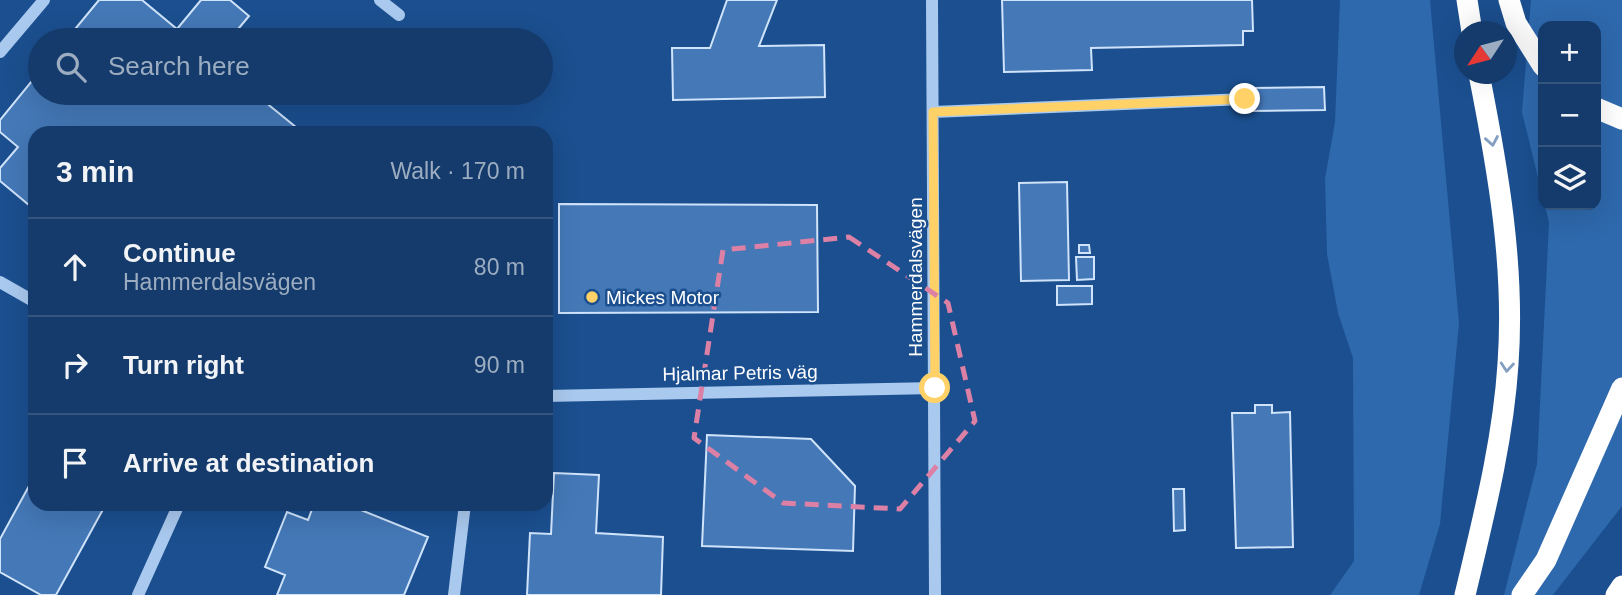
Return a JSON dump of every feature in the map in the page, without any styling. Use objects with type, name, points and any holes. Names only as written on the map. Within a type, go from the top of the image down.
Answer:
[{"type":"highway","points":[[1468,0],[1471,21]]},
{"type":"highway","points":[[1508,0],[1516,23],[1538,58]]},
{"type":"highway","points":[[1465,595],[1498,441],[1508,366],[1510,316],[1507,237],[1481,84]]},
{"type":"highway","points":[[1601,110],[1622,119]]},
{"type":"highway","points":[[1522,595],[1546,560],[1622,388]]},
{"type":"highway","points":[[1616,595],[1622,586]]},
{"type":"street","points":[[0,52],[44,0]]},
{"type":"street","points":[[380,0],[399,15]]},
{"type":"street","name":"Hammerdalsvägen","points":[[932,0],[935,595]]},
{"type":"street","points":[[933,112],[1245,99]]},
{"type":"street","points":[[0,282],[28,298]]},
{"type":"street","name":"Hjalmar Petris väg","points":[[553,396],[935,388]]},
{"type":"street","points":[[138,595],[176,511]]},
{"type":"street","points":[[454,595],[464,511]]},
{"type":"highlighted area","points":[[849,237],[948,303],[975,421],[900,509],[783,503],[694,438],[723,250]]},
{"type":"shaded area","points":[[1340,0],[1430,0],[1459,323],[1440,524],[1419,595],[1330,595],[1354,561],[1353,358],[1338,313],[1327,254],[1325,179],[1335,122]]},
{"type":"shaded area","points":[[1531,0],[1622,0],[1622,506],[1553,595],[1504,595],[1537,464],[1549,223],[1546,210],[1601,210],[1601,21],[1538,21],[1538,178],[1522,112]]},
{"type":"building","points":[[99,0],[142,0],[176,28],[76,28]]},
{"type":"building","points":[[201,0],[230,0],[249,16],[239,28],[178,28]]},
{"type":"building","points":[[727,0],[777,0],[759,46],[824,45],[825,97],[673,100],[672,48],[710,48]]},
{"type":"building","points":[[1002,0],[1252,0],[1253,31],[1243,31],[1243,45],[1091,48],[1092,70],[1004,72]]},
{"type":"building","points":[[28,86],[28,105],[269,105],[295,126],[28,126],[28,204],[0,181],[0,168],[18,147],[0,132],[0,120]]},
{"type":"building","points":[[1324,87],[1325,110],[1248,111],[1248,88]]},
{"type":"building","points":[[1067,182],[1069,280],[1021,281],[1019,183]]},
{"type":"building","points":[[559,204],[817,205],[818,312],[559,313]]},
{"type":"building","points":[[1079,245],[1089,245],[1090,253],[1079,253]]},
{"type":"building","points":[[1076,257],[1094,257],[1094,279],[1077,280]]},
{"type":"building","points":[[1057,286],[1092,286],[1092,304],[1057,305]]},
{"type":"building","points":[[1255,405],[1272,405],[1272,413],[1290,412],[1293,547],[1236,548],[1232,413],[1255,413]]},
{"type":"building","points":[[707,435],[811,439],[855,486],[853,551],[702,546]]},
{"type":"building","points":[[554,473],[599,475],[596,533],[663,537],[661,595],[527,595],[530,533],[551,534]]},
{"type":"building","points":[[28,488],[28,511],[102,511],[56,595],[41,595],[0,572],[0,539]]},
{"type":"building","points":[[1173,489],[1184,489],[1185,530],[1174,531]]},
{"type":"building","points":[[311,511],[363,511],[428,537],[404,595],[277,595],[285,575],[265,567],[287,512],[308,520]]},
{"type":"place","name":"Mickes Motor","points":[[592,297]]},
{"type":"route","points":[[935,388],[933,112],[1245,99]]}]
